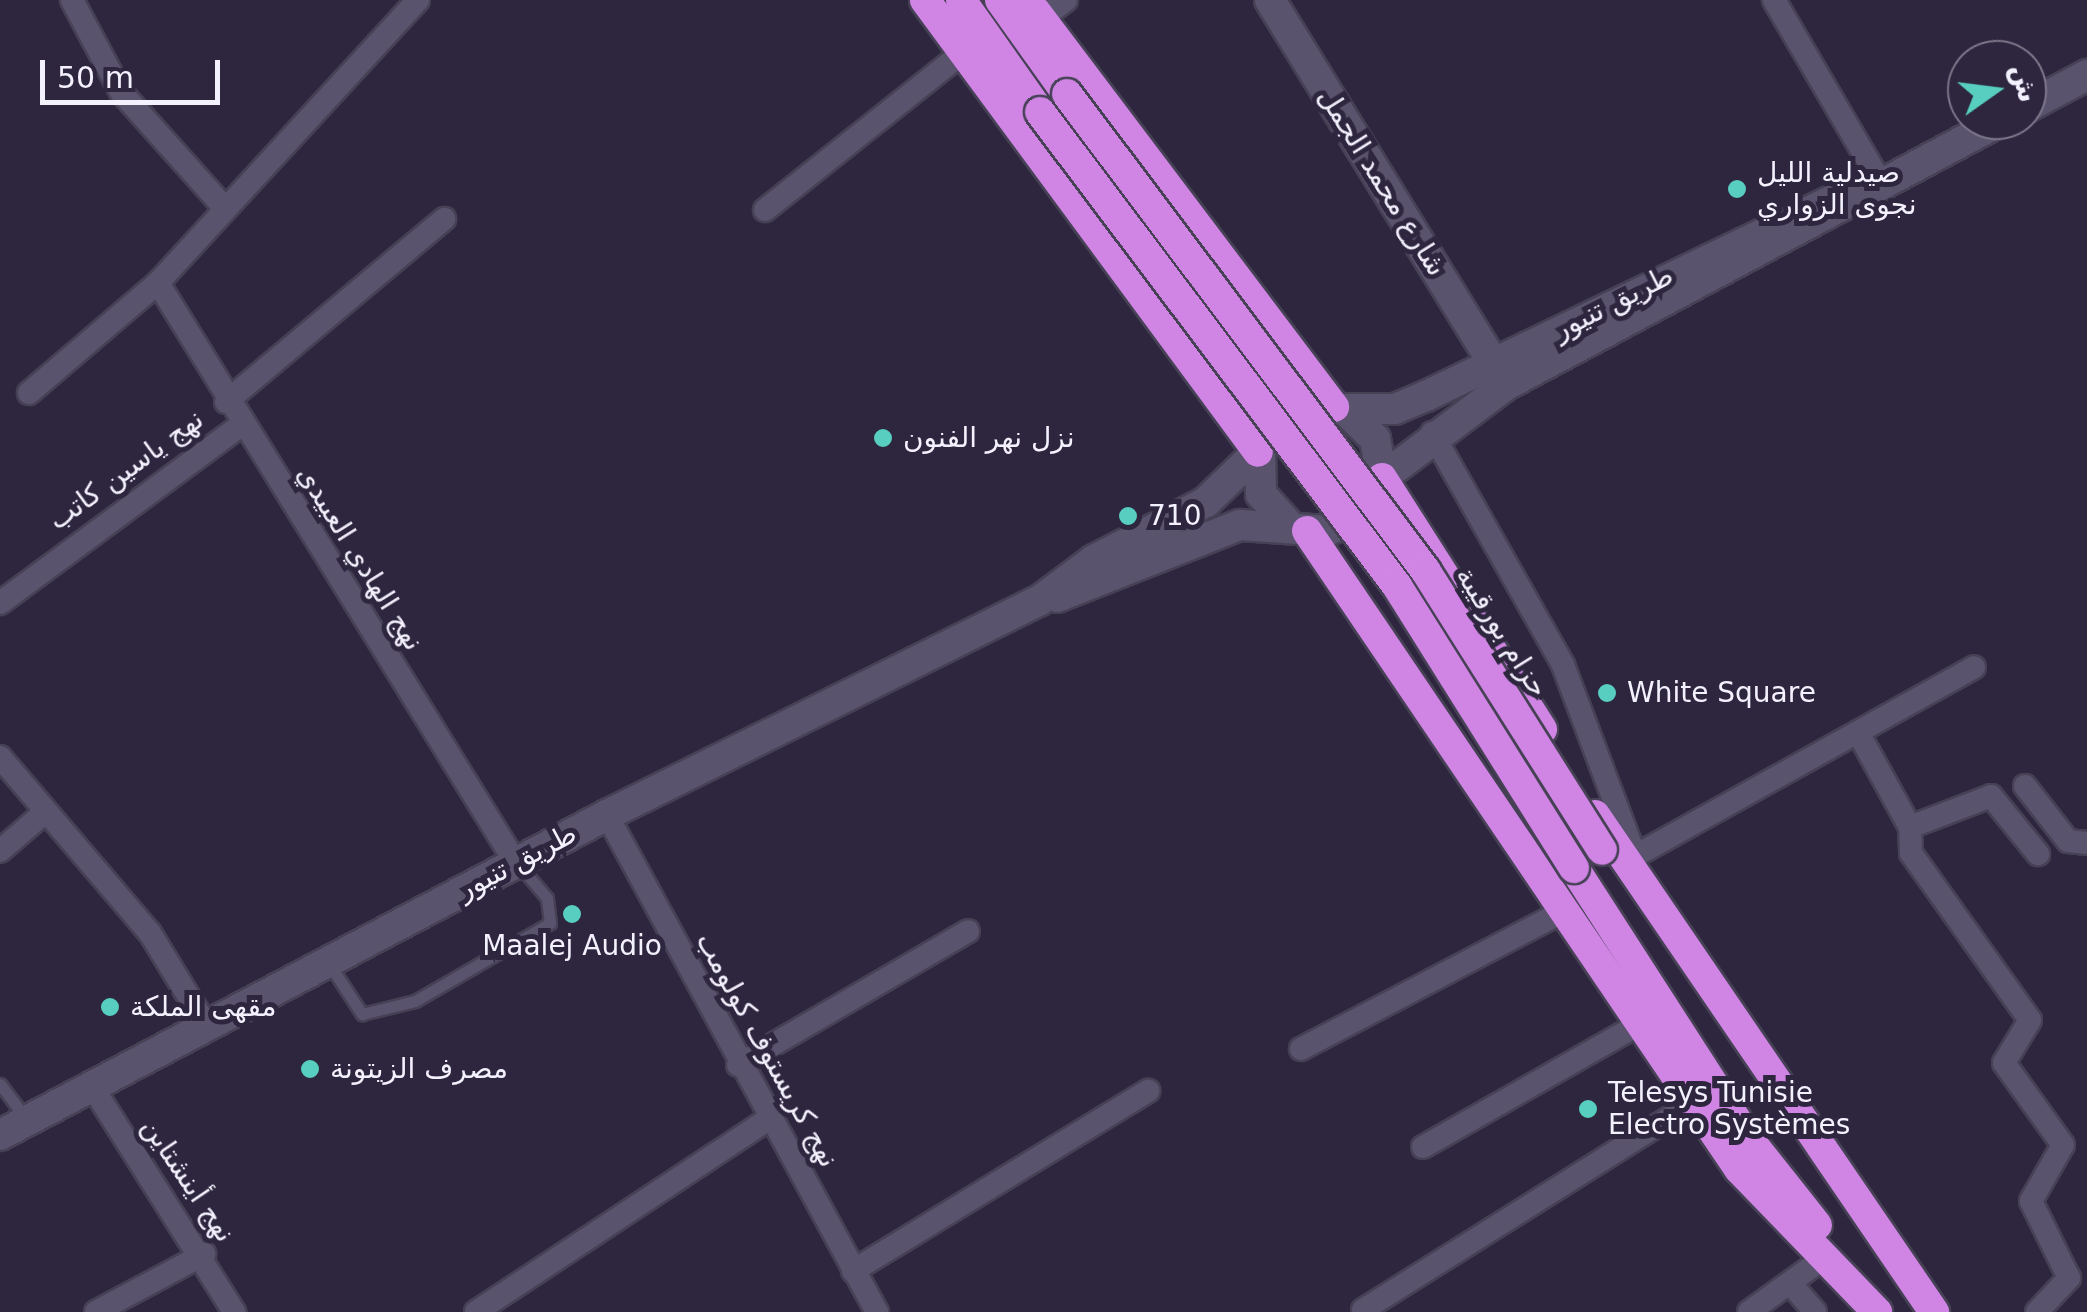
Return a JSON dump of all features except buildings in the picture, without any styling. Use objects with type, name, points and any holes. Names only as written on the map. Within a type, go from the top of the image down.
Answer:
[{"type":"highway","points":[[925,0],[961,54],[1258,452]]},
{"type":"highway","points":[[961,0],[1040,112],[1396,586],[1748,1138],[1888,1312]]},
{"type":"highway","name":"حزام بورقيبة","points":[[1000,0],[1425,570],[1620,856],[1774,1124],[1932,1312]]},
{"type":"highway","points":[[1049,3],[1339,408]]},
{"type":"highway","points":[[1382,478],[1620,856]]},
{"type":"highway","points":[[1298,527],[1739,1169],[1878,1312]]},
{"type":"main road","name":"شارع محمد الجمل","points":[[1270,0],[1493,364]]},
{"type":"main road","points":[[2047,96],[2087,75]]},
{"type":"main road","name":"طريق تنيور","points":[[1382,478],[1432,432],[1964,140]]},
{"type":"main road","name":"طريق تنيور","points":[[1339,408],[1395,409],[1797,212],[1881,183]]},
{"type":"main road","points":[[1339,408],[1375,439],[1382,478],[1347,526],[1298,527],[1261,494],[1258,452],[1282,416],[1339,408]]},
{"type":"main road","name":"طريق تنيور","points":[[0,1135],[90,1082],[607,815],[1039,601],[1094,560],[1206,502],[1258,452]]},
{"type":"main road","name":"طريق تنيور","points":[[1039,601],[1105,584],[1240,525],[1298,527]]},
{"type":"street","points":[[72,0],[121,92],[224,207]]},
{"type":"street","points":[[29,393],[158,283],[418,0]]},
{"type":"street","points":[[1774,0],[1881,183]]},
{"type":"street","points":[[765,210],[961,54]]},
{"type":"street","points":[[226,402],[444,218]]},
{"type":"street","name":"نهج الهادي العبيدي","points":[[158,283],[240,425],[516,863]]},
{"type":"street","name":"نهج ياسين كاتب","points":[[0,603],[240,425]]},
{"type":"street","points":[[1432,432],[1563,665],[1620,856],[1861,738],[1974,667]]},
{"type":"street","points":[[1861,738],[1910,827],[1910,853],[2030,1020],[2004,1063],[2063,1144],[2032,1201],[2068,1278],[2037,1312]]},
{"type":"street","points":[[0,756],[44,813],[150,932],[206,1025]]},
{"type":"street","points":[[2025,786],[2068,842],[2087,842]]},
{"type":"street","points":[[1910,827],[1991,796],[2038,854]]},
{"type":"street","points":[[0,851],[44,813]]},
{"type":"street","name":"نهج كريستوف كولومب","points":[[607,815],[738,1064],[876,1312]]},
{"type":"street","points":[[1301,1049],[1560,913]]},
{"type":"street","points":[[738,1064],[968,931]]},
{"type":"street","points":[[1424,1147],[1638,1025]]},
{"type":"street","name":"نهج أينشتاين","points":[[90,1082],[204,1254],[234,1312]]},
{"type":"street","points":[[853,1270],[1148,1091]]},
{"type":"street","points":[[1364,1310],[1693,1103]]},
{"type":"street","points":[[476,1312],[769,1119]]},
{"type":"street","points":[[96,1312],[204,1254]]},
{"type":"street","points":[[1749,1312],[1824,1258]]},
{"type":"street","points":[[1790,1283],[1815,1312]]},
{"type":"lane","points":[[328,961],[362,1014],[415,1000],[550,923],[547,898],[516,863]]},
{"type":"lane","points":[[0,1084],[27,1120]]},
{"type":"place","name":"صيدلية الليل نجوى الزواري","points":[[1737,189]]},
{"type":"place","name":"نزل نهر الفنون","points":[[883,438]]},
{"type":"place","name":"710","points":[[1128,516]]},
{"type":"place","name":"White Square","points":[[1607,693]]},
{"type":"place","name":"Maalej Audio","points":[[572,914]]},
{"type":"place","name":"مقهى الملكة","points":[[110,1007]]},
{"type":"place","name":"مصرف الزيتونة","points":[[310,1069]]},
{"type":"place","name":"Telesys Tunisie Electro Systèmes","points":[[1588,1109]]}]
